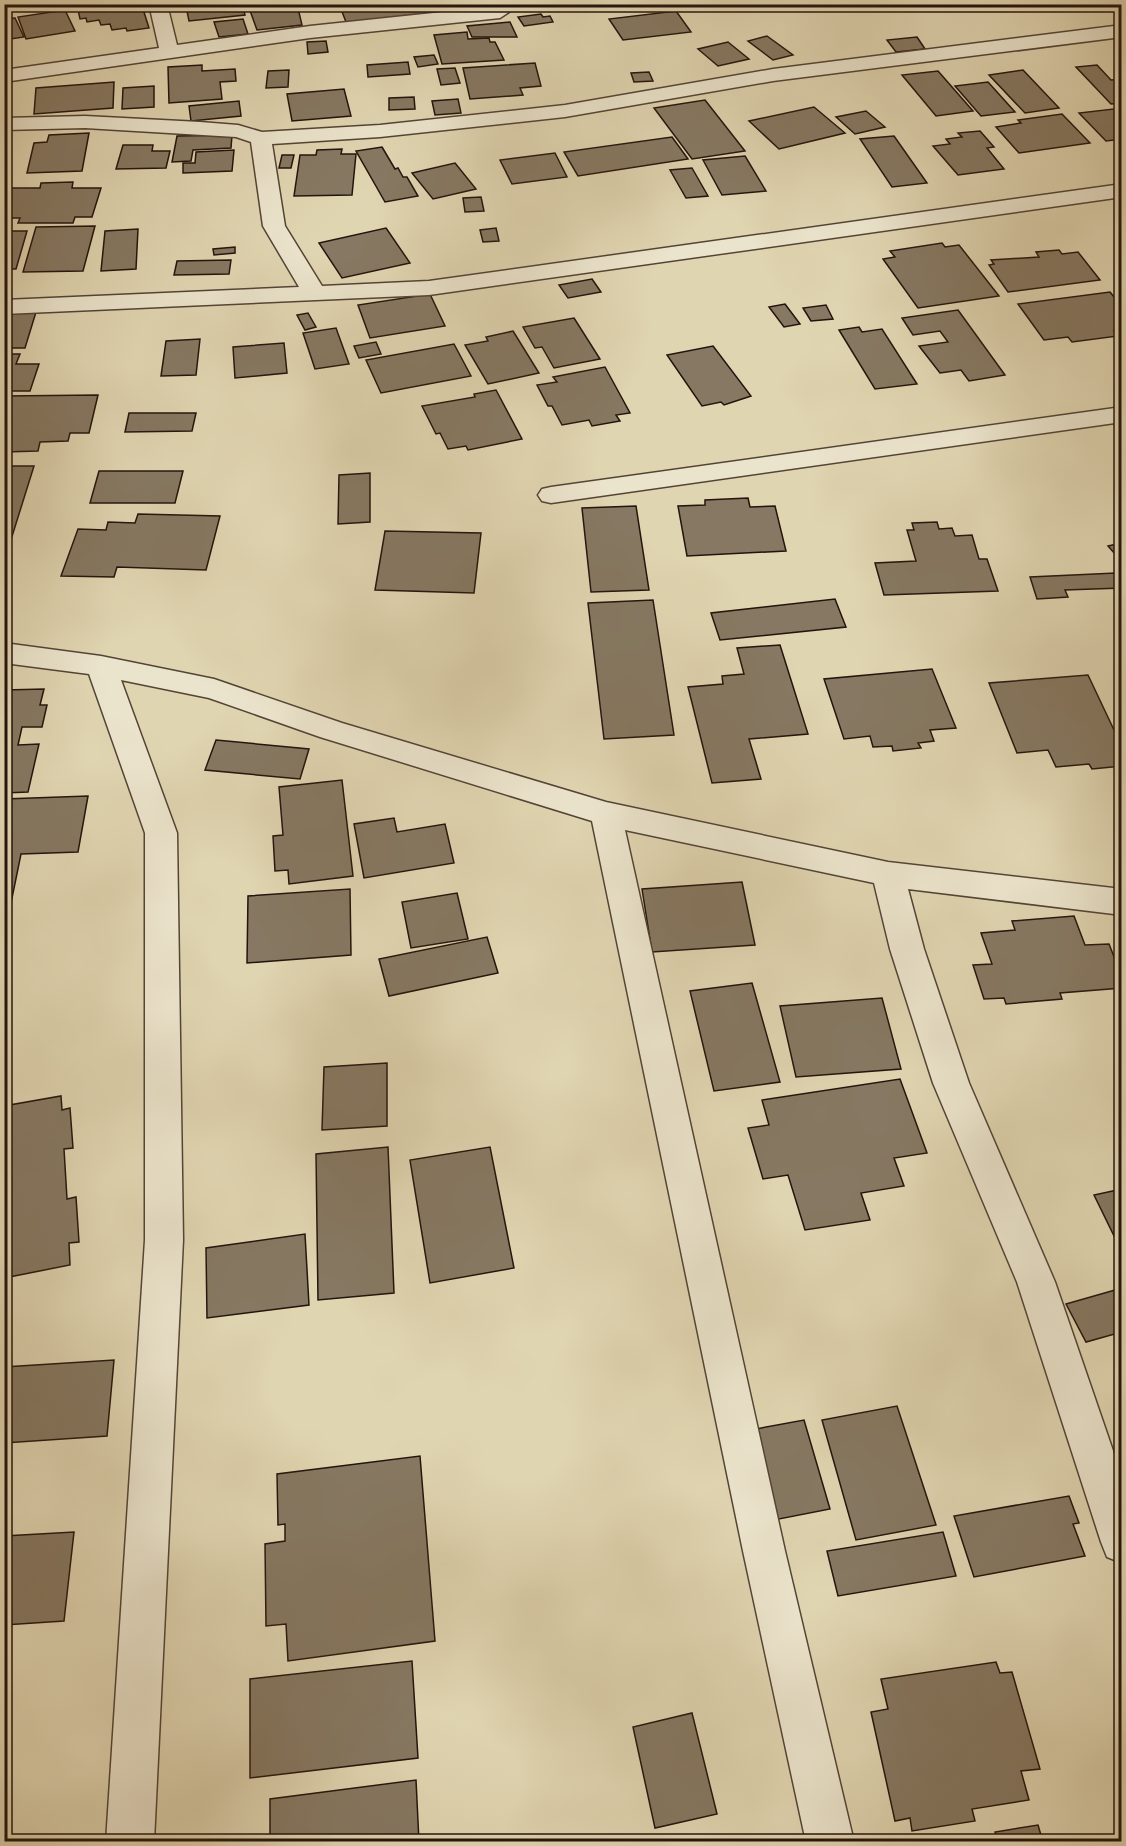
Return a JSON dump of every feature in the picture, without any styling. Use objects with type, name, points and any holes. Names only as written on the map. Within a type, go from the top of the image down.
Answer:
[{"type":"street","points":[[158,4],[169,51]]},
{"type":"street","points":[[4,76],[169,51],[500,12]]},
{"type":"street","points":[[4,124],[85,122],[200,128],[238,131],[261,138],[380,131],[565,111],[773,75],[1122,31]]},
{"type":"street","points":[[261,138],[274,226],[314,292]]},
{"type":"street","points":[[4,307],[429,288],[1122,190]]},
{"type":"street","points":[[551,495],[1122,414]]},
{"type":"street","points":[[4,653],[101,666],[214,689],[331,730],[606,814],[888,874],[1122,902]]},
{"type":"street","points":[[101,666],[160,833],[164,1240],[130,1842]]},
{"type":"street","points":[[606,814],[764,1551],[830,1842]]},
{"type":"street","points":[[888,874],[907,949],[951,1083],[1036,1282],[1122,1542]]},
{"type":"building","points":[[21,4],[66,4],[24,11]]},
{"type":"building","points":[[146,4],[147,8],[143,9],[149,28],[127,31],[126,28],[112,30],[110,24],[101,25],[99,20],[87,22],[86,18],[80,19],[77,5]]},
{"type":"building","points":[[169,4],[242,4],[245,15],[189,21],[186,6],[170,7]]},
{"type":"building","points":[[297,4],[302,25],[257,30],[248,5]]},
{"type":"building","points":[[339,4],[424,4],[428,14],[346,22]]},
{"type":"building","points":[[65,10],[75,31],[26,39],[18,17]]},
{"type":"building","points":[[676,11],[691,32],[623,40],[609,19]]},
{"type":"building","points":[[541,14],[543,17],[550,16],[553,22],[524,26],[518,17]]},
{"type":"building","points":[[15,18],[24,37],[4,40],[4,19]]},
{"type":"building","points":[[243,19],[248,34],[219,37],[214,22]]},
{"type":"building","points":[[510,22],[517,37],[472,37],[467,26]]},
{"type":"building","points":[[467,32],[468,39],[489,38],[490,42],[495,42],[504,60],[442,64],[434,35]]},
{"type":"building","points":[[767,36],[793,55],[773,60],[748,41]]},
{"type":"building","points":[[917,37],[925,49],[896,52],[887,40]]},
{"type":"building","points":[[326,41],[328,52],[308,54],[307,42]]},
{"type":"building","points":[[728,42],[749,59],[718,66],[698,49]]},
{"type":"building","points":[[434,55],[438,64],[418,67],[414,57]]},
{"type":"building","points":[[408,62],[410,74],[368,77],[367,65]]},
{"type":"building","points":[[535,63],[541,86],[520,88],[523,95],[470,99],[463,68]]},
{"type":"building","points":[[202,65],[202,71],[235,69],[236,81],[220,82],[222,99],[169,103],[168,67]]},
{"type":"building","points":[[1097,65],[1111,80],[1122,79],[1122,103],[1111,104],[1076,67]]},
{"type":"building","points":[[455,68],[460,83],[441,85],[437,69]]},
{"type":"building","points":[[289,70],[288,87],[266,88],[268,71]]},
{"type":"building","points":[[1023,70],[1059,108],[1025,113],[989,75]]},
{"type":"building","points":[[938,71],[973,111],[936,116],[902,75]]},
{"type":"building","points":[[649,72],[653,81],[634,82],[631,73]]},
{"type":"building","points":[[114,82],[113,108],[34,114],[36,88]]},
{"type":"building","points":[[988,82],[1015,112],[981,116],[955,86]]},
{"type":"building","points":[[154,86],[154,107],[122,109],[123,88]]},
{"type":"building","points":[[344,89],[351,116],[292,121],[287,94]]},
{"type":"building","points":[[414,97],[415,109],[389,110],[389,98]]},
{"type":"building","points":[[458,99],[461,113],[435,115],[432,101]]},
{"type":"building","points":[[705,100],[745,151],[692,159],[654,108]]},
{"type":"building","points":[[239,101],[241,116],[191,121],[189,106]]},
{"type":"building","points":[[814,107],[845,133],[779,149],[749,121]]},
{"type":"building","points":[[1122,108],[1122,139],[1106,141],[1079,113]]},
{"type":"building","points":[[866,111],[885,127],[855,134],[836,117]]},
{"type":"building","points":[[1062,114],[1090,143],[1019,153],[996,127],[1021,123],[1018,120]]},
{"type":"building","points":[[980,131],[994,147],[987,148],[1004,169],[958,175],[933,146],[950,144],[946,139],[962,137],[958,133]]},
{"type":"building","points":[[89,133],[82,171],[27,173],[34,143],[47,142],[49,135]]},
{"type":"building","points":[[232,135],[231,148],[193,150],[191,161],[172,162],[177,136]]},
{"type":"building","points":[[894,136],[927,183],[892,187],[860,139]]},
{"type":"building","points":[[672,137],[688,159],[578,176],[564,152]]},
{"type":"building","points":[[123,145],[153,145],[152,151],[170,151],[166,168],[116,169]]},
{"type":"building","points":[[382,147],[395,169],[398,168],[403,177],[407,177],[418,196],[385,202],[356,151]]},
{"type":"building","points":[[342,149],[341,154],[356,154],[352,195],[294,196],[300,155],[316,155],[317,150]]},
{"type":"building","points":[[234,150],[232,171],[183,173],[183,163],[195,163],[196,152]]},
{"type":"building","points":[[555,153],[567,177],[512,184],[500,160]]},
{"type":"building","points":[[282,155],[294,155],[291,168],[279,168]]},
{"type":"building","points":[[745,156],[766,191],[722,195],[703,160]]},
{"type":"building","points":[[455,163],[476,189],[433,199],[412,173]]},
{"type":"building","points":[[692,168],[708,196],[686,198],[670,170]]},
{"type":"building","points":[[73,182],[72,188],[101,188],[92,217],[75,217],[73,223],[18,223],[20,218],[4,218],[7,188],[40,188],[41,183]]},
{"type":"building","points":[[481,197],[484,211],[465,212],[463,198]]},
{"type":"building","points":[[95,226],[83,271],[23,272],[36,227]]},
{"type":"building","points":[[386,228],[410,263],[342,278],[319,243]]},
{"type":"building","points":[[496,228],[499,241],[483,242],[480,230]]},
{"type":"building","points":[[138,229],[136,269],[101,271],[105,231]]},
{"type":"building","points":[[4,231],[27,231],[16,269],[4,269]]},
{"type":"building","points":[[942,243],[945,247],[959,245],[999,296],[918,308],[883,259],[895,257],[890,251]]},
{"type":"building","points":[[235,247],[235,253],[214,255],[213,249]]},
{"type":"building","points":[[1059,250],[1062,254],[1078,252],[1100,280],[1008,292],[989,265],[994,264],[991,260],[1039,257],[1036,252]]},
{"type":"building","points":[[231,260],[229,274],[174,275],[177,261]]},
{"type":"building","points":[[592,279],[601,292],[568,298],[559,285]]},
{"type":"building","points":[[1110,292],[1122,307],[1122,330],[1114,331],[1118,336],[1072,342],[1068,337],[1044,340],[1018,304]]},
{"type":"building","points":[[430,294],[445,326],[370,338],[358,305]]},
{"type":"building","points":[[785,304],[800,324],[784,327],[769,307]]},
{"type":"building","points":[[826,305],[833,319],[811,321],[803,308]]},
{"type":"building","points":[[958,310],[1005,375],[969,381],[961,370],[940,373],[919,346],[948,342],[940,331],[913,335],[902,318]]},
{"type":"building","points":[[36,312],[25,348],[4,348],[5,313]]},
{"type":"building","points":[[308,313],[316,327],[305,330],[297,315]]},
{"type":"building","points":[[574,318],[600,359],[554,368],[542,347],[535,348],[523,327]]},
{"type":"building","points":[[859,327],[862,332],[882,329],[917,384],[875,389],[839,330]]},
{"type":"building","points":[[336,328],[349,364],[315,369],[303,333]]},
{"type":"building","points":[[513,331],[539,373],[488,384],[465,345],[488,341],[486,337]]},
{"type":"building","points":[[200,339],[196,375],[161,376],[166,341]]},
{"type":"building","points":[[376,342],[381,354],[359,358],[354,346]]},
{"type":"building","points":[[284,343],[287,373],[235,378],[233,347]]},
{"type":"building","points":[[454,344],[471,376],[381,393],[366,360]]},
{"type":"building","points":[[713,346],[751,396],[724,405],[721,402],[702,406],[667,355]]},
{"type":"building","points":[[4,354],[20,354],[16,364],[39,364],[30,391],[4,391]]},
{"type":"building","points":[[605,367],[630,413],[616,415],[620,421],[592,426],[589,420],[562,425],[552,406],[548,406],[537,385],[557,382],[553,377]]},
{"type":"building","points":[[496,390],[522,439],[468,450],[466,446],[448,449],[440,433],[436,434],[422,406],[475,397],[474,394]]},
{"type":"building","points":[[98,395],[89,433],[70,433],[68,441],[40,442],[38,451],[4,452],[4,396]]},
{"type":"building","points":[[129,413],[196,413],[192,431],[125,432]]},
{"type":"building","points":[[4,466],[34,466],[4,562]]},
{"type":"building","points":[[99,471],[183,471],[175,503],[90,503]]},
{"type":"building","points":[[370,473],[370,522],[338,524],[339,475]]},
{"type":"building","points":[[748,498],[750,507],[775,506],[786,551],[687,556],[678,506],[705,505],[705,500]]},
{"type":"building","points":[[636,506],[649,590],[591,592],[582,508]]},
{"type":"building","points":[[138,514],[220,516],[206,570],[117,567],[114,577],[61,576],[78,529],[106,530],[108,522],[135,523]]},
{"type":"building","points":[[937,522],[939,529],[952,528],[955,536],[972,535],[979,559],[987,559],[998,591],[884,595],[875,563],[916,561],[907,530],[914,530],[912,523]]},
{"type":"building","points":[[385,531],[481,533],[474,593],[375,590]]},
{"type":"building","points":[[1122,543],[1122,562],[1108,546]]},
{"type":"building","points":[[1116,573],[1122,588],[1065,590],[1068,597],[1037,599],[1030,577]]},
{"type":"building","points":[[835,599],[846,627],[720,640],[711,613]]},
{"type":"building","points":[[653,600],[674,735],[604,739],[588,603]]},
{"type":"building","points":[[780,645],[808,734],[749,739],[761,779],[712,783],[688,687],[723,684],[722,676],[744,674],[737,648]]},
{"type":"building","points":[[932,669],[956,728],[930,730],[934,741],[918,743],[921,748],[893,751],[892,746],[873,747],[870,736],[844,739],[824,679]]},
{"type":"building","points":[[1088,675],[1122,747],[1122,766],[1092,769],[1089,764],[1056,767],[1048,750],[1017,753],[989,683]]},
{"type":"building","points":[[44,689],[40,705],[47,705],[42,727],[22,727],[18,745],[39,744],[28,792],[4,793],[4,690]]},
{"type":"building","points":[[216,740],[309,749],[300,779],[205,770]]},
{"type":"building","points":[[342,780],[353,876],[289,884],[288,870],[275,871],[273,836],[283,835],[279,787]]},
{"type":"building","points":[[88,796],[78,852],[21,854],[11,903],[4,903],[4,799]]},
{"type":"building","points":[[394,818],[397,832],[445,824],[454,863],[364,878],[354,824]]},
{"type":"building","points":[[742,882],[755,945],[652,952],[642,889]]},
{"type":"building","points":[[350,889],[351,955],[247,963],[248,896]]},
{"type":"building","points":[[457,893],[468,939],[411,948],[402,902]]},
{"type":"building","points":[[1074,916],[1085,945],[1109,944],[1122,977],[1122,988],[1060,993],[1062,999],[1006,1004],[1004,998],[984,999],[973,965],[992,964],[981,933],[1015,930],[1012,921]]},
{"type":"building","points":[[487,937],[498,973],[389,996],[379,959]]},
{"type":"building","points":[[752,983],[780,1082],[714,1091],[690,991]]},
{"type":"building","points":[[882,998],[901,1069],[796,1077],[780,1006]]},
{"type":"building","points":[[387,1063],[387,1126],[322,1130],[324,1067]]},
{"type":"building","points":[[900,1079],[927,1153],[894,1158],[904,1186],[861,1193],[870,1220],[805,1230],[788,1175],[763,1179],[748,1128],[769,1125],[762,1100]]},
{"type":"building","points":[[61,1096],[62,1110],[70,1108],[73,1148],[64,1149],[67,1199],[76,1197],[79,1242],[69,1243],[70,1265],[4,1278],[4,1106]]},
{"type":"building","points":[[388,1147],[394,1293],[318,1300],[316,1154]]},
{"type":"building","points":[[490,1147],[514,1268],[430,1283],[410,1160]]},
{"type":"building","points":[[1122,1189],[1122,1245],[1119,1246],[1094,1195]]},
{"type":"building","points":[[305,1234],[309,1305],[207,1318],[206,1248]]},
{"type":"building","points":[[1122,1288],[1122,1332],[1086,1342],[1066,1304]]},
{"type":"building","points":[[114,1360],[107,1436],[4,1443],[4,1367]]},
{"type":"building","points":[[897,1406],[936,1525],[856,1540],[822,1420]]},
{"type":"building","points":[[804,1420],[830,1509],[774,1520],[750,1430]]},
{"type":"building","points":[[420,1456],[435,1641],[288,1661],[286,1624],[266,1626],[265,1544],[285,1541],[285,1524],[278,1525],[277,1474]]},
{"type":"building","points":[[1069,1496],[1079,1523],[1073,1524],[1085,1556],[974,1577],[954,1516]]},
{"type":"building","points":[[74,1532],[64,1621],[4,1625],[4,1536]]},
{"type":"building","points":[[943,1532],[956,1576],[838,1596],[827,1551]]},
{"type":"building","points":[[412,1661],[418,1758],[250,1778],[250,1679]]},
{"type":"building","points":[[996,1662],[1000,1673],[1012,1672],[1040,1769],[1021,1771],[1029,1800],[972,1809],[975,1821],[912,1831],[910,1818],[895,1821],[871,1712],[888,1709],[881,1679]]},
{"type":"building","points":[[692,1713],[717,1814],[655,1828],[633,1727]]},
{"type":"building","points":[[416,1780],[419,1842],[270,1842],[270,1799]]},
{"type":"building","points":[[1038,1825],[1043,1842],[998,1842],[995,1832]]}]
